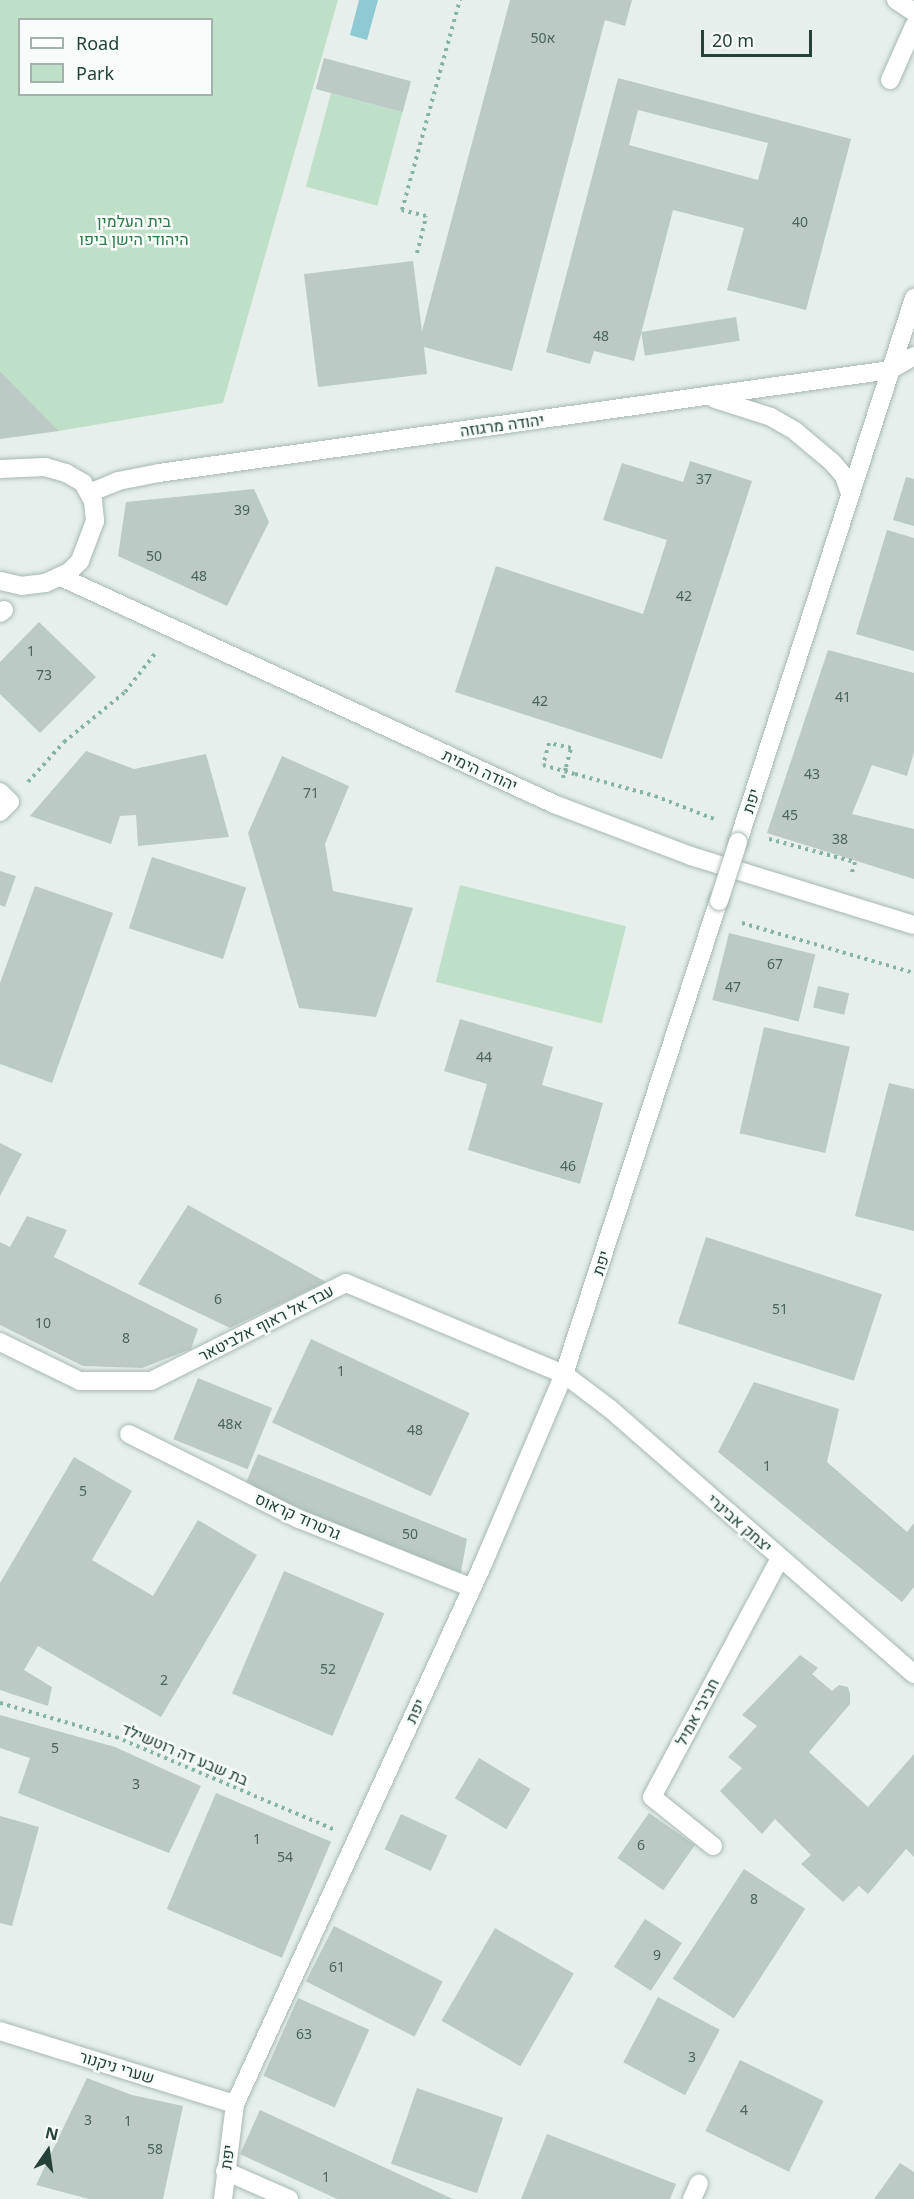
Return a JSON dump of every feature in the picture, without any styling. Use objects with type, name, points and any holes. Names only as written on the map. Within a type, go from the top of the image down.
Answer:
[{"type":"street","points":[[896,0],[914,12]]},
{"type":"street","points":[[890,80],[914,26]]},
{"type":"street","name":"יפת","points":[[223,2199],[234,2104],[472,1588],[564,1374],[914,298]]},
{"type":"street","name":"יהודה מרגוזה","points":[[89,494],[118,481],[159,473],[890,370],[914,356]]},
{"type":"street","points":[[705,397],[742,406],[795,431],[832,462],[844,476],[850,493]]},
{"type":"street","points":[[0,469],[45,467],[83,483],[89,494],[95,521],[90,542],[80,561],[61,577],[22,586],[0,581]]},
{"type":"street","name":"יהודה הימית","points":[[61,577],[554,804],[691,856],[914,925]]},
{"type":"street","name":"עבד אל ראוף אלביטאר","points":[[0,1341],[80,1381],[151,1381],[346,1283],[564,1374]]},
{"type":"street","name":"יצחק אבינרי","points":[[564,1374],[609,1408],[914,1674]]},
{"type":"street","name":"גרטרוד קראוס","points":[[129,1434],[299,1519],[472,1588]]},
{"type":"street","name":"חביבי אמיל","points":[[713,1846],[652,1797],[780,1558]]},
{"type":"street","name":"שערי ניקנור","points":[[0,2031],[234,2104]]},
{"type":"street","points":[[225,2171],[289,2199]]},
{"type":"path","points":[[417,253],[426,216],[402,210],[460,0]]},
{"type":"path","points":[[3,802],[64,742],[126,692],[173,630]]},
{"type":"path","points":[[566,767],[571,748],[549,743],[543,765],[655,796],[740,836],[855,862]]},
{"type":"path","points":[[717,908],[914,973]]},
{"type":"path","name":"בת שבע דה רוטשילד","points":[[0,1703],[116,1737],[356,1839]]},
{"type":"green space","name":"בית העלמין היהודי הישן ביפו","points":[[0,0],[338,0],[223,403],[59,431],[0,371]]},
{"type":"green space","points":[[331,93],[402,112],[377,206],[306,187]]},
{"type":"green space","points":[[460,885],[626,926],[602,1023],[436,982]]},
{"type":"water","points":[[359,0],[378,0],[367,40],[350,35]]},
{"type":"building","points":[[510,0],[632,0],[625,26],[605,20],[512,371],[424,347],[427,374],[318,387],[304,274],[413,261],[422,331]]},
{"type":"building","points":[[324,58],[411,81],[403,112],[316,89]]},
{"type":"building","points":[[618,78],[851,139],[806,310],[727,290],[744,228],[673,210],[634,361],[594,351],[590,364],[546,352]],"holes":[[[638,110],[768,143],[758,180],[629,145]]]},
{"type":"building","points":[[736,317],[740,341],[645,356],[641,332]]},
{"type":"building","points":[[0,371],[59,431],[0,439]]},
{"type":"building","points":[[690,461],[752,481],[662,759],[455,692],[496,566],[643,614],[667,540],[603,520],[622,463],[683,482]]},
{"type":"building","points":[[906,477],[914,479],[914,526],[893,520]]},
{"type":"building","points":[[254,489],[269,522],[227,606],[118,556],[126,502]]},
{"type":"building","points":[[887,530],[914,538],[914,651],[856,634]]},
{"type":"building","points":[[39,622],[96,677],[40,733],[0,694],[0,662]]},
{"type":"building","points":[[828,650],[914,673],[914,752],[907,776],[872,765],[852,814],[914,829],[914,879],[767,833]]},
{"type":"building","points":[[86,751],[134,769],[206,754],[229,837],[138,846],[136,815],[120,816],[111,844],[30,816]]},
{"type":"building","points":[[282,756],[349,786],[325,844],[333,891],[413,908],[376,1017],[299,1008],[248,833]]},
{"type":"building","points":[[152,857],[246,888],[223,959],[129,928]]},
{"type":"building","points":[[0,871],[16,876],[5,907],[0,905]]},
{"type":"building","points":[[35,886],[113,913],[52,1083],[0,1064],[0,983]]},
{"type":"building","points":[[729,933],[815,955],[799,1021],[712,1000]]},
{"type":"building","points":[[818,986],[849,993],[844,1015],[813,1007]]},
{"type":"building","points":[[460,1019],[553,1047],[542,1085],[603,1103],[580,1184],[468,1150],[487,1084],[444,1071]]},
{"type":"building","points":[[764,1027],[850,1047],[825,1153],[739,1133]]},
{"type":"building","points":[[889,1083],[914,1089],[914,1231],[855,1216]]},
{"type":"building","points":[[0,1143],[22,1154],[0,1196]]},
{"type":"building","points":[[188,1205],[326,1282],[230,1328],[138,1284]]},
{"type":"building","points":[[27,1216],[67,1230],[54,1257],[198,1329],[191,1349],[142,1368],[83,1366],[0,1325],[0,1242],[10,1247]]},
{"type":"building","points":[[706,1237],[882,1294],[854,1381],[678,1324]]},
{"type":"building","points":[[311,1339],[470,1413],[431,1496],[272,1422]]},
{"type":"building","points":[[198,1378],[272,1408],[247,1469],[173,1439]]},
{"type":"building","points":[[754,1382],[839,1409],[827,1462],[907,1532],[914,1523],[914,1587],[902,1602],[718,1452]]},
{"type":"building","points":[[258,1454],[467,1539],[460,1577],[245,1485]]},
{"type":"building","points":[[74,1457],[132,1491],[92,1560],[153,1596],[198,1520],[257,1555],[161,1717],[38,1646],[24,1670],[52,1687],[48,1706],[0,1690],[0,1583]]},
{"type":"building","points":[[284,1571],[384,1614],[332,1736],[232,1693]]},
{"type":"building","points":[[800,1655],[818,1668],[812,1674],[832,1691],[839,1685],[848,1687],[850,1694],[850,1704],[809,1752],[868,1807],[914,1754],[914,1857],[906,1849],[868,1894],[859,1886],[843,1902],[801,1864],[811,1855],[775,1819],[762,1834],[720,1791],[742,1768],[728,1757],[757,1726],[742,1715]]},
{"type":"building","points":[[0,1715],[115,1747],[201,1786],[169,1853],[18,1793],[30,1758],[0,1748]]},
{"type":"building","points":[[479,1758],[530,1789],[506,1829],[455,1798]]},
{"type":"building","points":[[216,1793],[331,1842],[282,1958],[167,1909]]},
{"type":"building","points":[[649,1813],[695,1845],[663,1890],[617,1858]]},
{"type":"building","points":[[401,1814],[447,1836],[431,1871],[385,1849]]},
{"type":"building","points":[[0,1816],[39,1827],[12,1926],[0,1923]]},
{"type":"building","points":[[744,1869],[805,1909],[734,2019],[673,1979]]},
{"type":"building","points":[[645,1919],[682,1943],[651,1991],[614,1967]]},
{"type":"building","points":[[334,1926],[443,1981],[415,2037],[306,1981]]},
{"type":"building","points":[[495,1928],[574,1974],[520,2066],[442,2021]]},
{"type":"building","points":[[658,1997],[720,2030],[685,2095],[623,2062]]},
{"type":"building","points":[[298,1998],[369,2030],[335,2107],[263,2076]]},
{"type":"building","points":[[740,2060],[824,2101],[789,2172],[705,2131]]},
{"type":"building","points":[[87,2078],[132,2095],[183,2106],[163,2199],[89,2199],[36,2185]]},
{"type":"building","points":[[417,2088],[503,2118],[477,2193],[391,2164]]},
{"type":"building","points":[[260,2110],[453,2199],[337,2199],[240,2154]]},
{"type":"building","points":[[547,2134],[676,2184],[670,2199],[521,2199]]},
{"type":"building","points":[[900,2163],[914,2172],[914,2199],[874,2199]]}]
